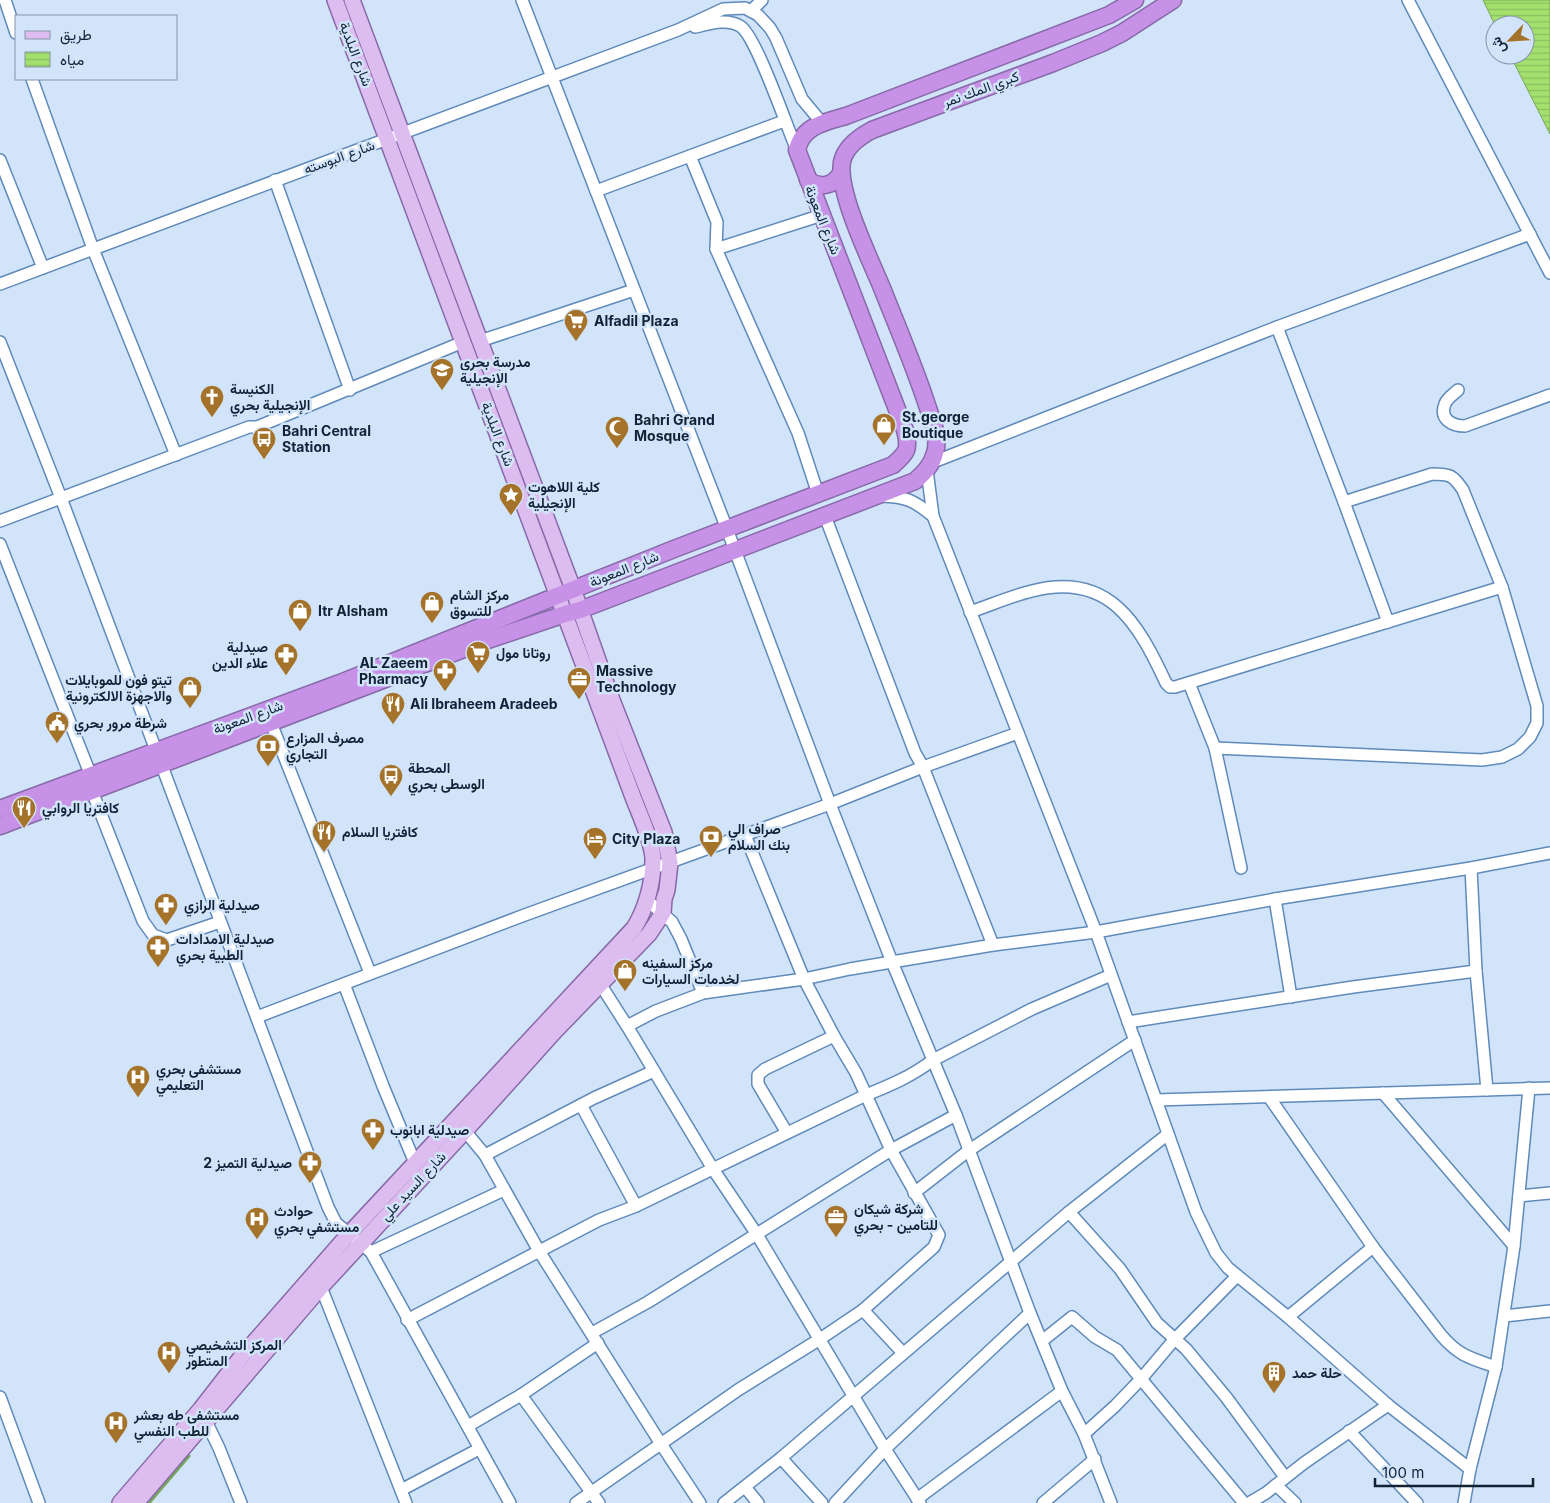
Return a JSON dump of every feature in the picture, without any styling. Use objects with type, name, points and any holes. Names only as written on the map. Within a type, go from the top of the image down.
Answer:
[{"type":"highway","name":"كبري المك نمر","points":[[822,123],[846,116],[1110,15],[1135,0]]},
{"type":"highway","name":"كبري المك نمر","points":[[841,173],[844,155],[858,138],[865,134],[1102,43],[1173,0]]},
{"type":"highway","points":[[797,150],[799,141],[804,133],[822,123]]},
{"type":"highway","name":"شارع المعونة","points":[[0,809],[91,783],[159,758],[565,592],[893,465],[904,456],[908,442],[905,430],[797,150]]},
{"type":"highway","points":[[808,180],[816,185],[826,185],[836,181],[841,173]]},
{"type":"highway","name":"شارع المعونة","points":[[159,758],[271,723],[482,642],[573,612],[915,481],[929,467],[935,454],[935,429],[920,383],[862,241],[842,184],[841,173]]},
{"type":"highway","name":"شارع المعونة","points":[[0,826],[91,783]]},
{"type":"main road","name":"شارع البلدية","points":[[335,0],[463,342],[573,612],[605,702],[652,849],[654,860],[652,869]]},
{"type":"main road","name":"شارع البلدية","points":[[352,0],[480,341],[565,592]]},
{"type":"main road","name":"شارع البلدية","points":[[605,702],[664,832],[670,863]]},
{"type":"main road","name":"شارع السيد علي","points":[[136,1503],[203,1415],[242,1356],[360,1243],[415,1163],[596,978],[649,934],[663,913],[670,863]]},
{"type":"main road","name":"شارع السيد علي","points":[[120,1503],[465,1131],[555,1031],[634,928],[647,900],[652,869]]},
{"type":"street","points":[[4,0],[15,30]]},
{"type":"street","points":[[522,0],[727,529],[830,804],[892,962],[956,1115],[1030,1313],[1062,1391],[1095,1459],[1111,1503]]},
{"type":"street","points":[[678,30],[723,9],[744,7],[762,0]]},
{"type":"street","points":[[1408,0],[1550,273]]},
{"type":"street","points":[[744,7],[758,15],[770,28],[802,99],[822,123]]},
{"type":"street","points":[[678,30],[718,22],[729,22],[739,25],[747,31],[797,150]]},
{"type":"street","name":"شارع البوسته","points":[[0,284],[678,30]]},
{"type":"street","points":[[32,80],[93,249],[176,455]]},
{"type":"street","points":[[596,191],[784,120]]},
{"type":"street","points":[[690,156],[717,222],[716,249],[798,433],[818,494]]},
{"type":"street","points":[[0,160],[43,268]]},
{"type":"street","points":[[275,180],[350,390]]},
{"type":"street","points":[[716,249],[822,215]]},
{"type":"street","points":[[1470,1469],[1388,1405],[1288,1317],[1237,1276],[1228,1268],[1212,1244],[1196,1212],[1096,932],[933,516],[929,467],[1277,327],[1530,234]]},
{"type":"street","points":[[480,341],[634,290]]},
{"type":"street","points":[[1277,327],[1388,622]]},
{"type":"street","points":[[0,342],[61,498],[328,1207],[336,1223],[360,1243],[407,1320],[510,1503]]},
{"type":"street","points":[[0,521],[249,427],[257,427],[463,342]]},
{"type":"street","points":[[1458,390],[1445,403],[1443,412],[1447,421],[1455,426],[1465,426],[1550,395]]},
{"type":"street","points":[[1215,748],[1482,760],[1502,757],[1518,749],[1530,737],[1537,723],[1537,706],[1502,587],[1463,490],[1455,479],[1446,474],[1432,474],[1344,502]]},
{"type":"street","points":[[877,496],[904,497],[918,504],[933,516]]},
{"type":"street","points":[[825,516],[915,753],[923,767],[993,945]]},
{"type":"street","points":[[0,544],[143,921],[154,934],[167,940],[220,922]]},
{"type":"street","points":[[970,612],[1033,590],[1063,587],[1083,588],[1104,596],[1124,612],[1141,635],[1170,687],[1175,687],[1502,587]]},
{"type":"street","points":[[1189,683],[1215,748],[1241,868]]},
{"type":"street","points":[[271,723],[370,973]]},
{"type":"street","points":[[257,1017],[522,916],[830,804],[923,767],[1018,733]]},
{"type":"street","points":[[576,1503],[738,1390],[863,1310],[934,1246],[939,1235],[891,1150],[856,1073],[804,979],[745,834]]},
{"type":"street","points":[[627,1026],[656,1010],[703,993],[804,979],[993,945],[1096,932],[1275,899],[1471,868],[1550,853]]},
{"type":"street","points":[[1471,868],[1476,971],[1487,1090]]},
{"type":"street","points":[[1275,899],[1290,997]]},
{"type":"street","points":[[647,900],[672,922],[703,993]]},
{"type":"street","points":[[1128,1022],[1476,971]]},
{"type":"street","points":[[407,1320],[599,1220],[636,1206],[866,1094],[900,1082],[933,1060],[1032,1009],[1111,975]]},
{"type":"street","points":[[596,978],[714,1169],[756,1233],[918,1501],[1062,1391]]},
{"type":"street","points":[[344,984],[415,1163]]},
{"type":"street","points":[[787,1133],[758,1084],[758,1075],[764,1069],[834,1036]]},
{"type":"street","points":[[914,1193],[968,1151],[1134,1040]]},
{"type":"street","points":[[485,1155],[594,1098],[654,1071]]},
{"type":"street","points":[[1464,1503],[1470,1469],[1496,1367],[1504,1316],[1520,1196],[1529,1088]]},
{"type":"street","points":[[1156,1100],[1550,1088]]},
{"type":"street","points":[[1383,1093],[1514,1246]]},
{"type":"street","points":[[1269,1097],[1374,1246],[1452,1348],[1464,1356],[1496,1367]]},
{"type":"street","points":[[581,1105],[636,1206]]},
{"type":"street","points":[[592,1333],[648,1302],[891,1150],[956,1115]]},
{"type":"street","points":[[465,1131],[485,1155],[539,1250],[700,1503]]},
{"type":"street","points":[[724,1503],[781,1458],[1069,1212],[1168,1134]]},
{"type":"street","points":[[360,1243],[504,1190]]},
{"type":"street","points":[[1520,1196],[1550,1193]]},
{"type":"street","points":[[1069,1212],[1120,1269],[1157,1323],[1186,1349],[1226,1398],[1295,1503]]},
{"type":"street","points":[[1288,1317],[1374,1246]]},
{"type":"street","points":[[1084,1434],[1115,1406],[1174,1340],[1237,1276]]},
{"type":"street","points":[[321,1287],[406,1503]]},
{"type":"street","points":[[863,1310],[903,1353]]},
{"type":"street","points":[[1504,1316],[1550,1311]]},
{"type":"street","points":[[835,1503],[885,1449],[1030,1313]]},
{"type":"street","points":[[1042,1341],[1072,1318],[1095,1337],[1117,1350],[1244,1503]]},
{"type":"street","points":[[468,1426],[521,1395],[598,1343]]},
{"type":"street","points":[[521,1395],[599,1503]]},
{"type":"street","points":[[0,1397],[39,1503]]},
{"type":"street","points":[[1249,1503],[1266,1493],[1349,1431],[1388,1405]]},
{"type":"street","points":[[203,1415],[241,1503]]},
{"type":"street","points":[[1349,1431],[1417,1503]]},
{"type":"street","points":[[401,1490],[479,1448]]},
{"type":"street","points":[[781,1458],[822,1503]]},
{"type":"street","points":[[1043,1503],[1095,1459]]},
{"type":"street","points":[[745,1487],[758,1503]]},
{"type":"water","points":[[1483,0],[1550,0],[1550,134],[1515,65],[1535,65],[1535,15],[1490,15]]},
{"type":"waterway","points":[[149,1503],[189,1456]]},
{"type":"place","name":"Alfadil Plaza","points":[[576,342]]},
{"type":"place","name":"مدرسة بحري الإنجيلية","points":[[442,391]]},
{"type":"place","name":"الكنيسة الإنجيلية بحري","points":[[212,418]]},
{"type":"place","name":"St.george Boutique","points":[[884,446]]},
{"type":"place","name":"Bahri Grand Mosque","points":[[617,449]]},
{"type":"place","name":"Bahri Central Station","points":[[264,460]]},
{"type":"place","name":"كلية اللاهوت الإنجيلية","points":[[511,516]]},
{"type":"place","name":"مركز الشام للتسوق","points":[[432,624]]},
{"type":"place","name":"Itr Alsham","points":[[300,632]]},
{"type":"place","name":"روتانا مول","points":[[478,674]]},
{"type":"place","name":"صيدلية علاء الدين","points":[[286,676]]},
{"type":"place","name":"AL Zaeem Pharmacy","points":[[445,692]]},
{"type":"place","name":"Massive Technology","points":[[579,700]]},
{"type":"place","name":"تيتو فون للموبايلات والاجهزة الالكترونية","points":[[190,709]]},
{"type":"place","name":"Ali Ibraheem Aradeeb","points":[[393,725]]},
{"type":"place","name":"شرطة مرور بحري","points":[[57,744]]},
{"type":"place","name":"مصرف المزارع التجاري","points":[[268,767]]},
{"type":"place","name":"المحطة الوسطى بحري","points":[[391,797]]},
{"type":"place","name":"كافتريا الروابي","points":[[24,829]]},
{"type":"place","name":"كافتريا السلام","points":[[324,853]]},
{"type":"place","name":"صراف الي بنك السلام","points":[[711,858]]},
{"type":"place","name":"City Plaza","points":[[595,860]]},
{"type":"place","name":"صيدلية الرازي","points":[[166,926]]},
{"type":"place","name":"صيدلية الامدادات الطبية بحري","points":[[158,968]]},
{"type":"place","name":"مركز السفينه لخدمات السيارات","points":[[625,992]]},
{"type":"place","name":"مستشفى بحري التعليمي","points":[[138,1098]]},
{"type":"place","name":"صيدلية ابانوب","points":[[373,1151]]},
{"type":"place","name":"صيدلية التميز 2","points":[[310,1184]]},
{"type":"place","name":"شركة شيكان للتامين - بحري","points":[[836,1238]]},
{"type":"place","name":"حوادث مستشفي بحري","points":[[257,1240]]},
{"type":"place","name":"المركز التشخيصي المتطور","points":[[169,1374]]},
{"type":"place","name":"حلة حمد","points":[[1274,1394]]},
{"type":"place","name":"مستشفى طه بعشر للطب النفسي","points":[[116,1444]]}]
